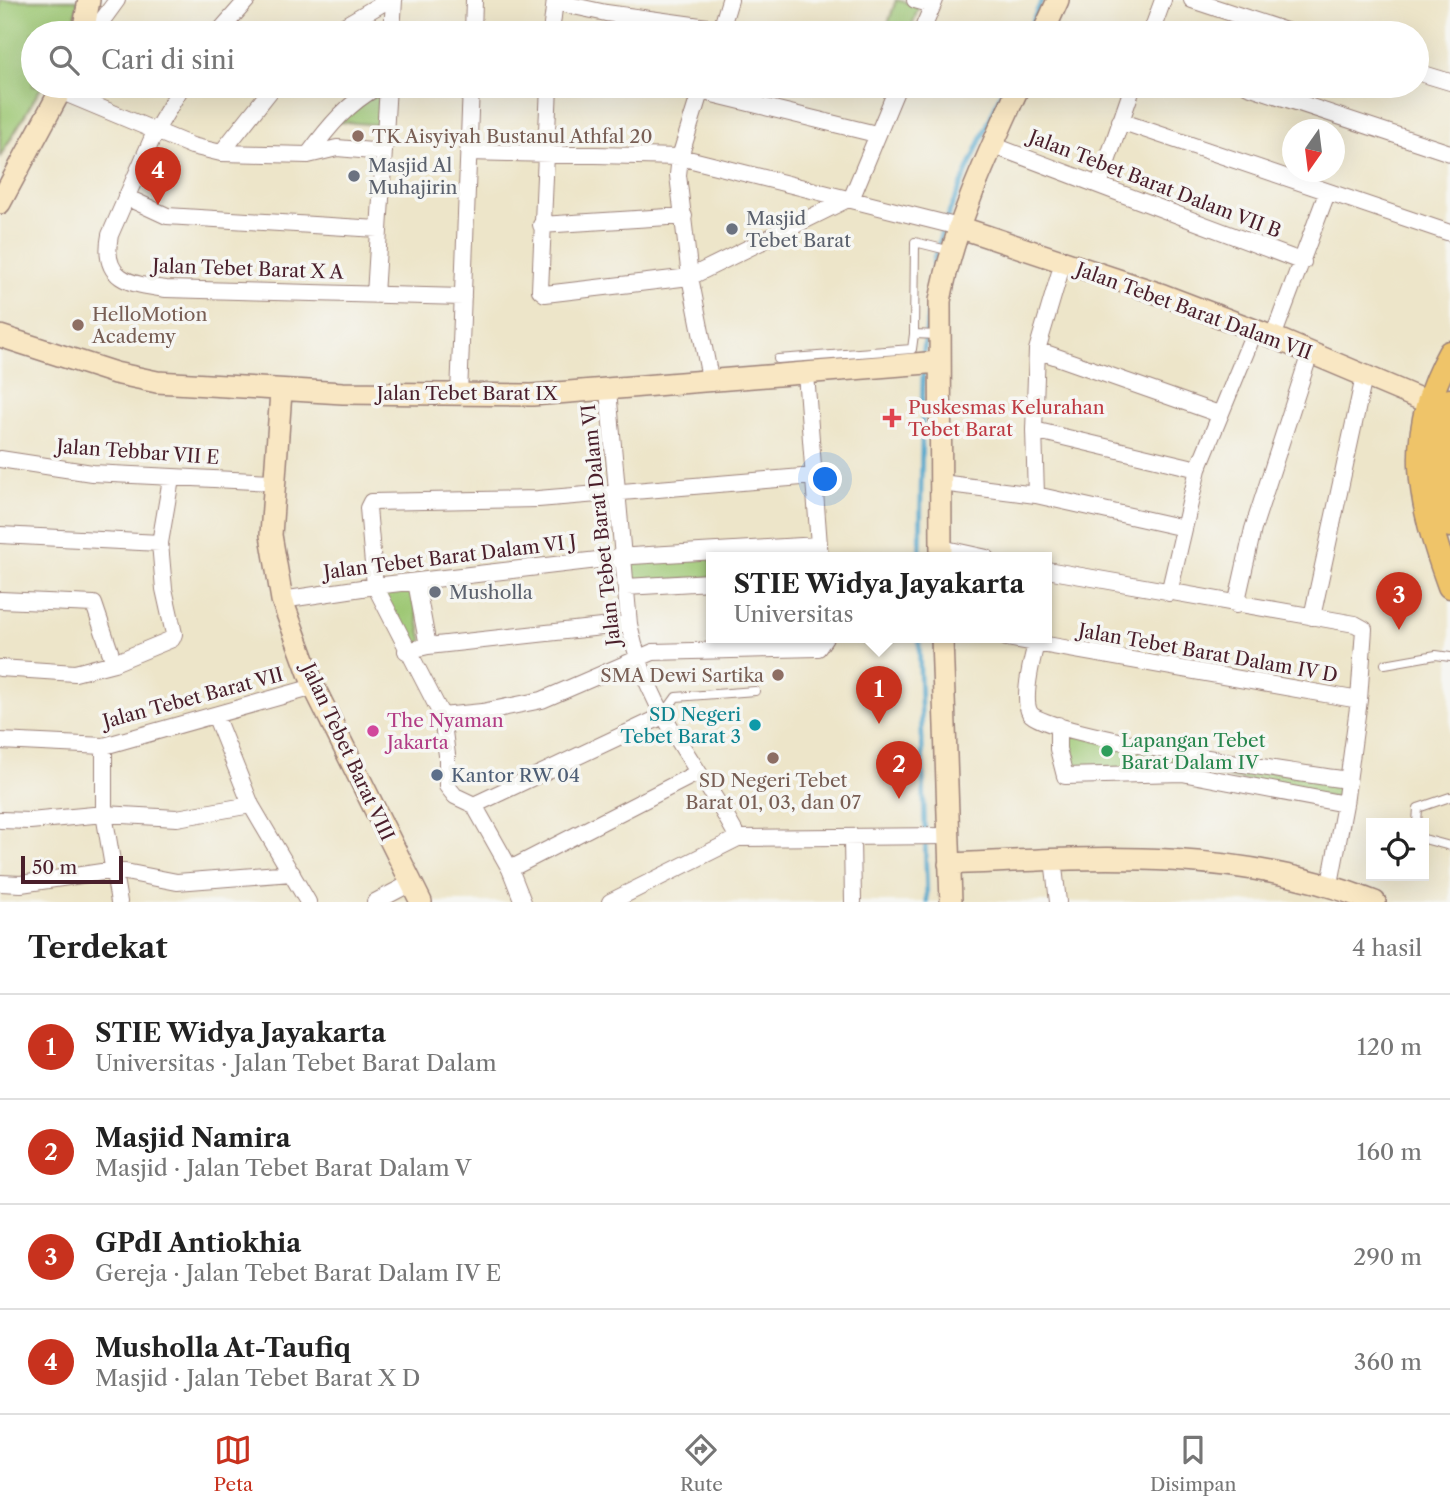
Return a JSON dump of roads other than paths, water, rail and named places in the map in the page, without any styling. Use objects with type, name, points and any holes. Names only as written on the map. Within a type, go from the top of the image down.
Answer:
[{"type":"main road","points":[[1450,353],[1419,466],[1429,530],[1450,586]]},
{"type":"main road","points":[[1439,401],[1445,446],[1443,496],[1450,525]]},
{"type":"street","points":[[85,21],[89,0]]},
{"type":"street","points":[[102,21],[117,0]]},
{"type":"street","points":[[228,21],[245,0]]},
{"type":"street","points":[[352,21],[388,0]]},
{"type":"street","points":[[393,21],[394,0]]},
{"type":"street","points":[[473,21],[474,0]]},
{"type":"street","points":[[723,21],[730,0]]},
{"type":"street","points":[[915,0],[934,2],[926,21]]},
{"type":"street","points":[[1048,21],[1058,0]]},
{"type":"street","points":[[1156,21],[1163,0]]},
{"type":"street","points":[[1192,0],[1256,21]]},
{"type":"street","points":[[552,21],[555,1],[669,21]]},
{"type":"street","points":[[1429,76],[1450,82]]},
{"type":"street","points":[[0,203],[57,98]]},
{"type":"street","points":[[83,98],[155,132],[192,146],[221,153],[308,155],[337,148],[384,152]]},
{"type":"street","name":"Jalan Tebet Barat X A","points":[[174,98],[155,132],[116,219],[107,252],[111,267],[128,282],[166,289],[463,297]]},
{"type":"street","points":[[221,153],[265,98]]},
{"type":"street","points":[[308,155],[332,121],[357,98]]},
{"type":"street","points":[[375,295],[387,98]]},
{"type":"street","points":[[459,395],[470,98]]},
{"type":"street","points":[[549,98],[541,225],[540,290],[545,294],[690,277],[852,197],[892,98]]},
{"type":"street","points":[[698,98],[680,157],[690,277],[710,383]]},
{"type":"street","points":[[739,98],[876,134]]},
{"type":"street","points":[[942,552],[941,483],[923,363],[939,335],[940,301],[959,226],[1014,98]]},
{"type":"street","points":[[1099,185],[1128,98]]},
{"type":"street","points":[[1284,98],[1450,153]]},
{"type":"street","points":[[1120,121],[1450,233]]},
{"type":"street","name":"Jalan Tebet Barat Dalam VII B","points":[[992,145],[1303,262]]},
{"type":"street","points":[[468,152],[680,157],[852,197],[959,226]]},
{"type":"street","points":[[1169,593],[1198,469],[1219,414],[1303,262],[1327,193]]},
{"type":"street","points":[[127,197],[167,216],[378,229]]},
{"type":"street","points":[[541,225],[684,216]]},
{"type":"street","name":"Jalan Tebet Barat Dalam VII","points":[[959,226],[1264,333],[1364,377],[1439,401]]},
{"type":"street","points":[[1036,495],[1034,430],[1037,350],[1063,262]]},
{"type":"street","name":"Jalan Tebet Barat IX","points":[[0,336],[116,373],[157,382],[281,391],[532,396],[710,383],[811,368],[923,363]]},
{"type":"street","points":[[1037,350],[1219,414]]},
{"type":"street","points":[[1236,605],[1253,529],[1310,353]]},
{"type":"street","points":[[811,368],[814,476],[820,551]]},
{"type":"street","points":[[1312,617],[1364,377]]},
{"type":"street","name":"Jalan Tebet Barat Dalam VI","points":[[608,390],[629,624],[636,661],[663,716],[738,838]]},
{"type":"street","name":"Jalan Tebet Barat VIII","points":[[281,391],[272,482],[271,535],[282,600],[314,687],[421,902]]},
{"type":"street","points":[[1034,430],[1198,469]]},
{"type":"street","name":"Jalan Tebbar VII E","points":[[0,460],[92,473],[272,482]]},
{"type":"street","points":[[523,902],[510,869],[474,805],[455,796],[447,786],[447,755],[442,716],[374,586],[368,508],[375,500],[524,499],[814,476]]},
{"type":"street","points":[[0,668],[75,673],[114,663],[172,639],[174,634],[164,589],[160,543],[171,479]]},
{"type":"street","points":[[941,483],[1036,495],[1184,528]]},
{"type":"street","points":[[0,535],[160,543]]},
{"type":"street","name":"Jalan Tebet Barat Dalam VI J","points":[[787,552],[820,551]]},
{"type":"street","name":"Jalan Tebet Barat Dalam VI J","points":[[282,600],[374,586],[624,557],[706,554]]},
{"type":"street","points":[[1052,571],[1355,624],[1365,631],[1360,700],[1330,884]]},
{"type":"street","points":[[416,582],[428,646]]},
{"type":"street","points":[[626,587],[706,582]]},
{"type":"street","points":[[0,600],[94,604],[114,663]]},
{"type":"street","points":[[406,651],[428,646],[629,624]]},
{"type":"street","points":[[442,716],[542,700],[653,652],[818,648],[822,643]]},
{"type":"street","points":[[942,643],[931,836],[949,864],[951,902]]},
{"type":"street","name":"Jalan Tebet Barat Dalam IV D","points":[[1030,643],[1360,700]]},
{"type":"street","points":[[1035,644],[1028,685],[1029,712],[1058,725],[1266,769],[1348,780]]},
{"type":"street","name":"Jalan Tebet Barat VII","points":[[0,741],[104,746],[314,687]]},
{"type":"street","points":[[215,715],[251,805],[307,902]]},
{"type":"street","points":[[474,805],[663,716]]},
{"type":"street","points":[[1058,725],[1058,749],[1065,776],[1182,773],[1345,804]]},
{"type":"street","points":[[104,746],[104,814],[119,902]]},
{"type":"street","points":[[1265,788],[1266,769]]},
{"type":"street","points":[[510,869],[696,772]]},
{"type":"street","points":[[0,820],[30,821],[104,814],[177,818],[251,805]]},
{"type":"street","points":[[614,901],[738,838],[852,839],[931,836]]},
{"type":"street","points":[[852,839],[853,902]]},
{"type":"street","points":[[949,864],[1164,858],[1235,866],[1330,884],[1375,902]]},
{"type":"street","points":[[1053,859],[1058,902]]},
{"type":"street","points":[[0,883],[21,884],[115,870],[177,882],[292,873]]},
{"type":"street","points":[[375,902],[411,883]]},
{"type":"lane","points":[[778,359],[811,368],[912,349],[915,242],[951,251]]},
{"type":"lane","points":[[914,334],[939,335]]},
{"type":"lane","points":[[1385,664],[1436,655],[1449,659]]},
{"type":"lane","points":[[663,716],[676,696],[755,691]]},
{"type":"lane","points":[[1417,818],[1418,808],[1450,797]]},
{"type":"lane","points":[[1429,840],[1450,846]]},
{"type":"waterway","points":[[1032,21],[1042,0]]},
{"type":"waterway","points":[[946,220],[999,98]]},
{"type":"waterway","points":[[923,358],[934,259],[943,228]]},
{"type":"waterway","points":[[920,552],[923,370]]},
{"type":"waterway","points":[[919,643],[927,902]]},
{"type":"place","name":"TK Aisyiyah Bustanul Athfal 20","points":[[358,136]]},
{"type":"place","name":"Masjid Al Muhajirin","points":[[354,176]]},
{"type":"place","name":"Musholla At-Taufiq","points":[[158,205]]},
{"type":"place","name":"Masjid Tebet Barat","points":[[732,229]]},
{"type":"place","name":"HelloMotion Academy","points":[[78,325]]},
{"type":"place","name":"Puskesmas Kelurahan Tebet Barat","points":[[892,418]]},
{"type":"place","name":"Musholla","points":[[435,592]]},
{"type":"place","name":"GPdI Antiokhia","points":[[1399,630]]},
{"type":"place","name":"SMA Dewi Sartika","points":[[778,675]]},
{"type":"place","name":"STIE Widya Jayakarta","points":[[879,724]]},
{"type":"place","name":"SD Negeri Tebet Barat 3","points":[[755,725]]},
{"type":"place","name":"The Nyaman Jakarta","points":[[373,731]]},
{"type":"place","name":"Lapangan Tebet Barat Dalam IV","points":[[1107,751]]},
{"type":"place","name":"SD Negeri Tebet Barat 01, 03, dan 07","points":[[773,758]]},
{"type":"place","name":"Kantor RW 04","points":[[437,775]]},
{"type":"place","name":"Masjid Namira","points":[[899,799]]}]
